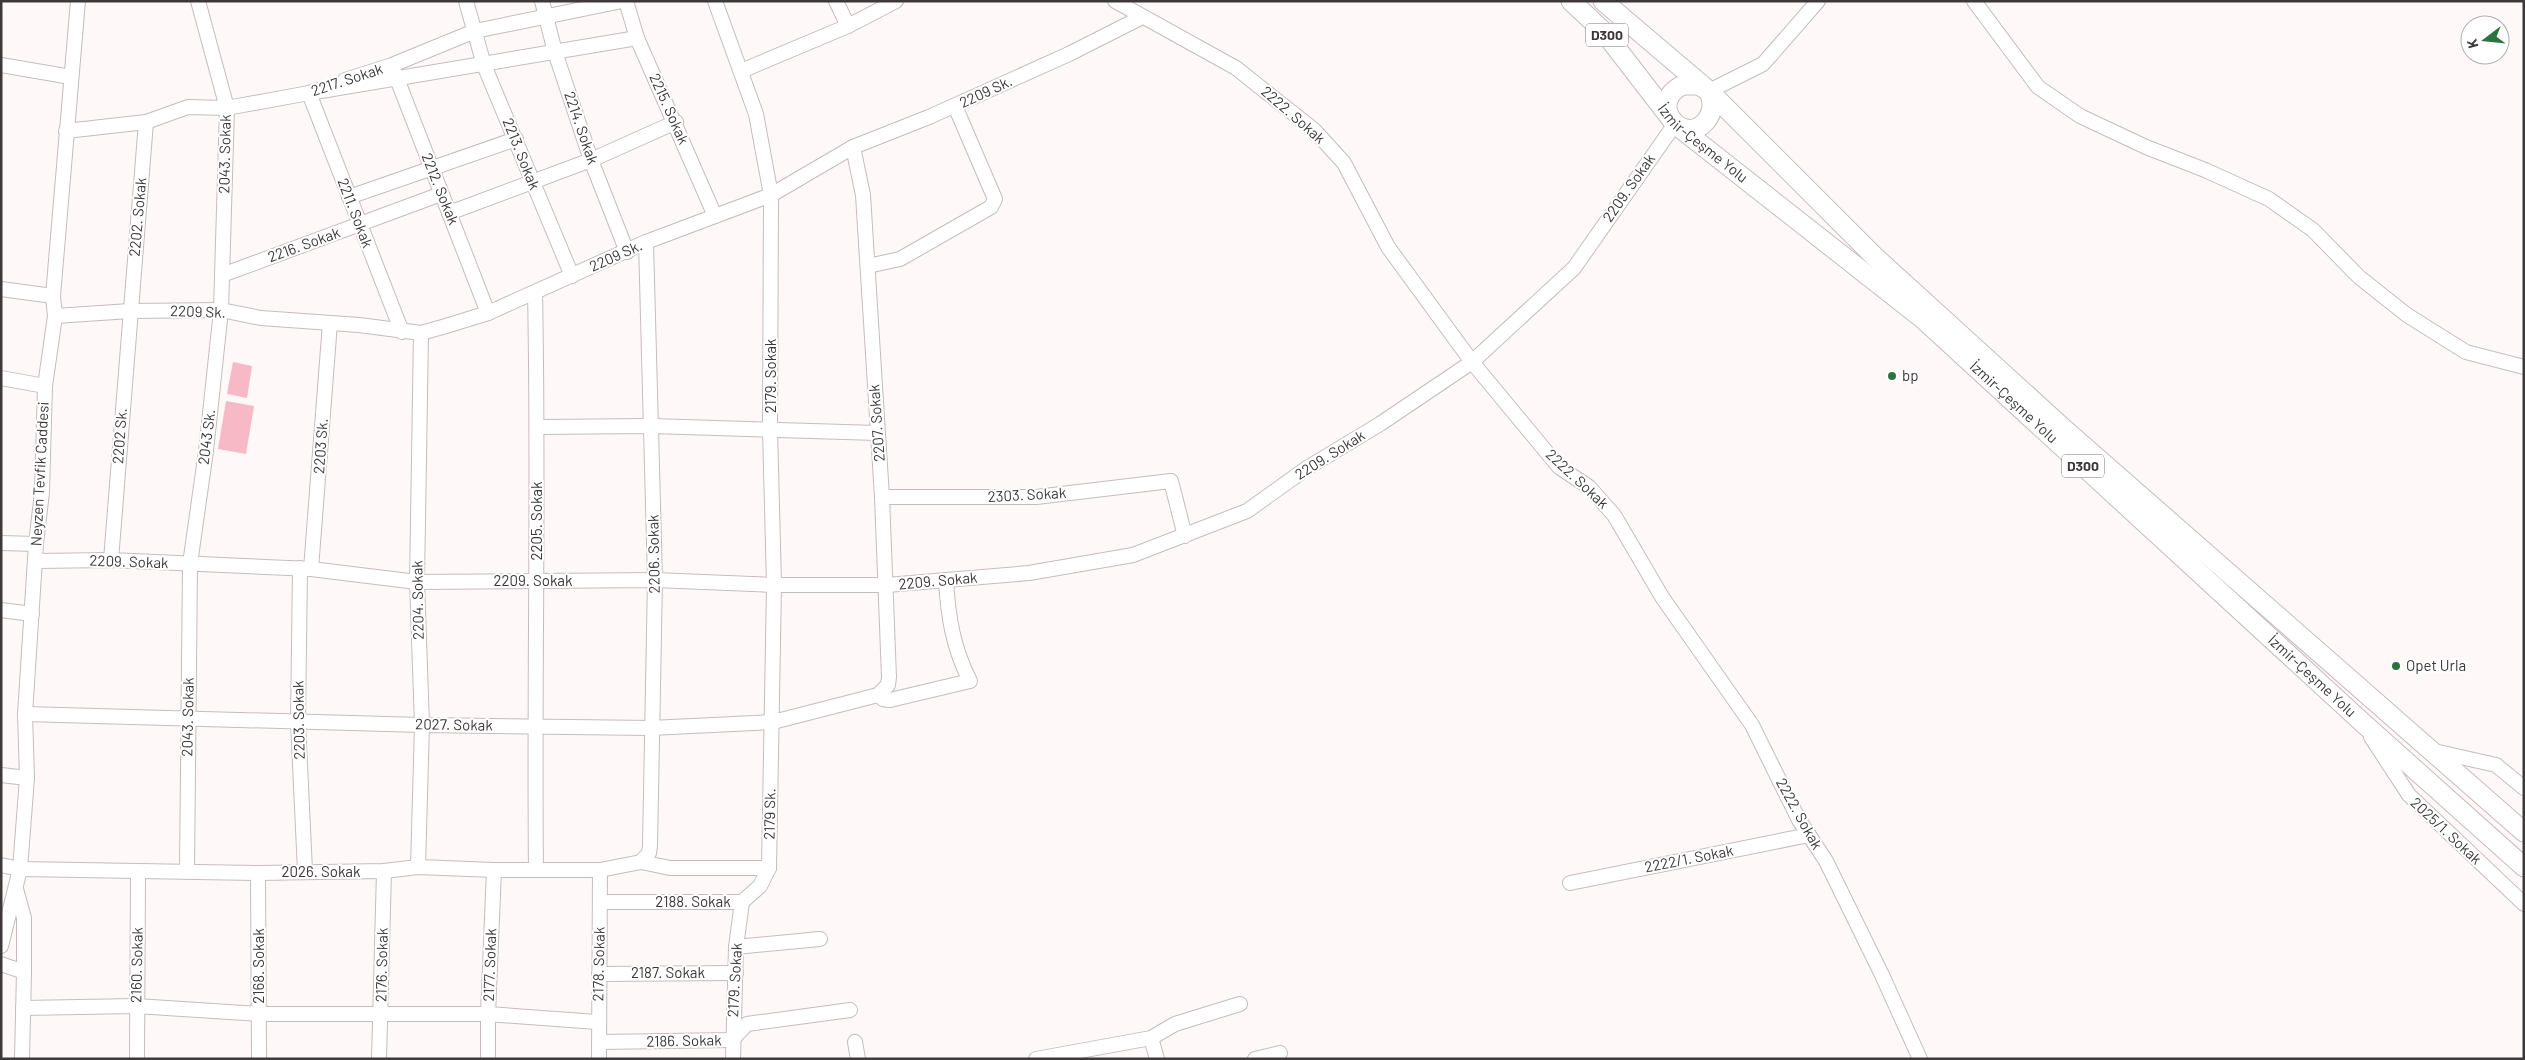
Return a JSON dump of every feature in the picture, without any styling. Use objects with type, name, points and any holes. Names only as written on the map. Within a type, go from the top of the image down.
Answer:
[{"type":"highway","name":"İzmir-Çeşme Yolu","points":[[1571,1],[1604,32],[1675,124],[1923,319],[2363,723],[2524,867]]},
{"type":"highway","name":"İzmir-Çeşme Yolu","points":[[1603,1],[1709,91],[1874,256],[2041,408],[2524,832]]},
{"type":"highway","points":[[1690,84],[1698,85],[1709,91],[1713,102],[1712,110],[1704,123],[1691,129],[1675,124],[1668,114],[1667,107],[1671,93],[1683,85],[1690,84]]},
{"type":"highway","points":[[2434,751],[2524,816]]},
{"type":"street","name":"Neyzen Tevfik Caddesi","points":[[1,946],[20,869],[27,778],[26,714],[36,544],[42,492],[45,386],[55,316],[53,296],[78,1]]},
{"type":"street","name":"2043. Sokak","points":[[198,1],[227,108],[221,310]]},
{"type":"street","name":"2213. Sokak","points":[[466,1],[484,66],[572,276]]},
{"type":"street","name":"2214. Sokak","points":[[542,1],[555,52],[591,160],[627,252]]},
{"type":"street","name":"2217. Sokak","points":[[66,131],[146,122],[188,107],[227,108],[309,93],[394,72],[476,32],[622,1]]},
{"type":"street","name":"2215. Sokak","points":[[626,1],[637,38],[676,122],[715,216]]},
{"type":"street","name":"2179. Sokak","points":[[715,1],[756,114],[771,195],[770,429],[774,585],[771,759]]},
{"type":"street","points":[[836,1],[848,26]]},
{"type":"street","points":[[741,71],[848,26],[896,1]]},
{"type":"street","name":"2222. Sokak","points":[[1114,1],[1236,68],[1314,130],[1344,163],[1388,246],[1472,362],[1559,467],[1589,487],[1614,515],[1662,597],[1752,725],[1799,820],[1826,861],[1882,975],[1920,1059]]},
{"type":"street","points":[[1709,91],[1763,64],[1818,1]]},
{"type":"street","points":[[1974,1],[2038,87],[2080,116],[2146,148],[2205,170],[2269,199],[2313,230],[2360,277],[2407,315],[2466,352],[2524,367]]},
{"type":"street","name":"2209 Sk.","points":[[55,316],[130,311],[221,310],[260,318],[330,323],[421,333],[488,313],[646,242],[771,195],[854,147],[955,106],[1069,54],[1142,17]]},
{"type":"street","points":[[394,72],[484,66],[637,38]]},
{"type":"street","points":[[1,66],[71,77]]},
{"type":"street","name":"2212. Sokak","points":[[394,72],[488,313]]},
{"type":"street","name":"2211. Sokak","points":[[309,93],[402,332]]},
{"type":"street","points":[[868,266],[900,259],[991,207],[995,198],[955,106]]},
{"type":"street","name":"2202. Sokak","points":[[130,311],[146,122]]},
{"type":"street","points":[[449,213],[591,160],[676,122]]},
{"type":"street","name":"2209. Sokak","points":[[35,561],[110,560],[306,568],[416,582],[655,580],[774,585],[887,585],[1029,573],[1133,555],[1247,511],[1307,468],[1380,424],[1472,362],[1574,268],[1675,124]]},
{"type":"street","points":[[349,197],[516,139]]},
{"type":"street","name":"2207. Sokak","points":[[854,147],[863,195],[887,585],[889,677],[888,685],[878,695]]},
{"type":"street","name":"2216. Sokak","points":[[222,275],[442,194]]},
{"type":"street","name":"2206. Sokak","points":[[641,862],[649,852],[650,846],[655,580],[646,242]]},
{"type":"street","points":[[1,289],[53,296]]},
{"type":"street","name":"2205. Sokak","points":[[536,292],[538,427],[535,726],[536,870]]},
{"type":"street","name":"2043 Sk.","points":[[190,564],[206,451],[221,310]]},
{"type":"street","name":"2202 Sk.","points":[[110,560],[130,311]]},
{"type":"street","name":"2203 Sk.","points":[[306,568],[330,323]]},
{"type":"street","name":"2204. Sokak","points":[[418,867],[422,725],[416,582],[421,333]]},
{"type":"street","points":[[1,378],[45,386]]},
{"type":"street","points":[[538,427],[651,426],[877,432]]},
{"type":"street","name":"2303. Sokak","points":[[882,497],[1036,497],[1171,481],[1185,536]]},
{"type":"street","points":[[1,543],[36,544]]},
{"type":"street","name":"2043. Sokak","points":[[187,871],[190,564]]},
{"type":"street","name":"2203. Sokak","points":[[305,871],[298,722],[306,568]]},
{"type":"street","points":[[878,695],[883,699],[890,700],[970,681],[959,657],[950,628],[946,580]]},
{"type":"street","points":[[1,610],[32,614]]},
{"type":"street","name":"2027. Sokak","points":[[26,714],[422,725],[651,728],[773,722],[878,695]]},
{"type":"street","name":"2025/1. Sokak","points":[[2363,723],[2408,795],[2524,904]]},
{"type":"street","points":[[2434,751],[2496,765],[2524,788]]},
{"type":"street","name":"2179 Sk.","points":[[769,868],[771,759]]},
{"type":"street","points":[[1,775],[27,778]]},
{"type":"street","name":"2222/1. Sokak","points":[[1570,883],[1809,835]]},
{"type":"street","points":[[641,862],[670,868],[769,868]]},
{"type":"street","name":"2026. Sokak","points":[[1,865],[20,869],[258,873],[384,871],[418,867],[494,870],[600,870],[641,862]]},
{"type":"street","name":"2188. Sokak","points":[[600,902],[742,902],[760,886],[769,868]]},
{"type":"street","name":"2177. Sokak","points":[[488,1059],[494,870]]},
{"type":"street","name":"2178. Sokak","points":[[599,1059],[597,1022],[600,870]]},
{"type":"street","name":"2176. Sokak","points":[[379,1059],[382,1014],[384,871]]},
{"type":"street","name":"2160. Sokak","points":[[137,1059],[138,872]]},
{"type":"street","name":"2168. Sokak","points":[[258,873],[259,1059]]},
{"type":"street","points":[[16,889],[24,918],[22,1059]]},
{"type":"street","name":"2179. Sokak","points":[[734,1059],[732,1040],[736,947],[742,902]]},
{"type":"street","points":[[736,947],[820,939]]},
{"type":"street","points":[[1,964],[24,972]]},
{"type":"street","name":"2187. Sokak","points":[[599,974],[736,973]]},
{"type":"street","points":[[1036,1059],[1151,1038],[1175,1024],[1240,1004]]},
{"type":"street","points":[[23,1008],[136,1006],[259,1014],[488,1014],[597,1022]]},
{"type":"street","name":"2186. Sokak","points":[[599,1042],[732,1040],[747,1024],[850,1010]]},
{"type":"street","points":[[1151,1038],[1157,1059]]},
{"type":"street","points":[[855,1042],[858,1059]]},
{"type":"street","points":[[1254,1059],[1280,1053]]},
{"type":"shaded area","points":[[233,362],[252,366],[247,398],[227,394]]},
{"type":"shaded area","points":[[226,401],[254,406],[246,454],[218,449]]},
{"type":"place","name":"bp","points":[[1892,376]]},
{"type":"place","name":"Opet Urla","points":[[2396,666]]}]
